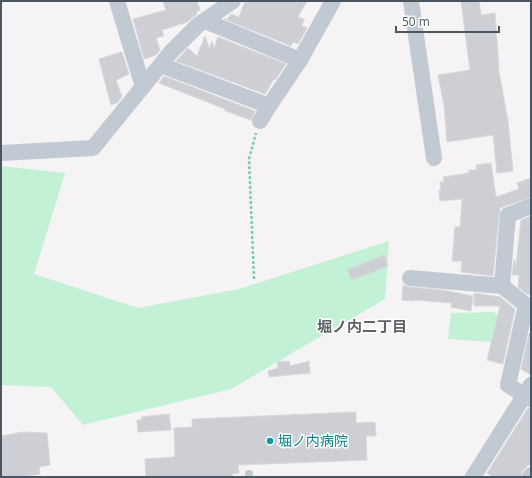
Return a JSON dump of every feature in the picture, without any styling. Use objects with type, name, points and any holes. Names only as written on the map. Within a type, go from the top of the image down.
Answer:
[{"type":"street","points":[[117,1],[143,86]]},
{"type":"street","points":[[1,153],[93,148],[171,52],[205,21],[233,1]]},
{"type":"street","points":[[260,121],[300,60],[333,1]]},
{"type":"street","points":[[411,1],[434,158]]},
{"type":"street","points":[[205,21],[300,60]]},
{"type":"street","points":[[161,65],[269,106]]},
{"type":"street","points":[[502,286],[508,214],[531,206]]},
{"type":"street","points":[[410,278],[502,286],[526,305],[508,385],[529,393],[473,477]]},
{"type":"path","points":[[254,279],[249,160],[252,142],[260,121]]},
{"type":"green space","points":[[1,166],[65,173],[34,274],[138,308],[239,289],[389,241],[385,299],[231,389],[83,425],[51,387],[1,385]]},
{"type":"green space","points":[[494,312],[498,315],[493,342],[448,339],[451,313]]},
{"type":"building","points":[[163,1],[197,1],[200,10],[196,12],[197,14],[187,22],[162,30],[164,36],[156,38],[160,50],[156,55],[144,59],[133,19],[166,10]]},
{"type":"building","points":[[245,1],[307,1],[298,17],[304,19],[302,26],[307,28],[298,44],[293,42],[291,46],[224,19],[227,19],[231,14],[239,17]]},
{"type":"building","points":[[461,1],[479,1],[481,15],[495,13],[498,66],[508,121],[513,171],[497,173],[493,135],[447,142],[444,106],[438,75],[470,70]]},
{"type":"building","points":[[205,36],[209,48],[212,41],[214,48],[218,37],[286,64],[275,80],[274,79],[265,94],[176,61],[188,48],[197,56]]},
{"type":"building","points":[[122,52],[129,74],[116,80],[122,97],[117,103],[111,105],[99,59]]},
{"type":"building","points":[[164,76],[255,111],[251,120],[234,114],[159,83]]},
{"type":"building","points":[[491,163],[496,197],[519,189],[517,183],[531,178],[531,197],[500,208],[493,276],[461,272],[462,261],[452,261],[455,227],[460,227],[462,199],[440,201],[440,182],[444,182],[443,177],[469,173],[469,170],[476,170],[476,165]]},
{"type":"building","points":[[531,216],[531,294],[527,294],[518,287],[519,275],[512,275],[514,259],[516,265],[521,220]]},
{"type":"building","points":[[384,255],[388,266],[352,280],[347,270]]},
{"type":"building","points":[[403,285],[409,287],[443,290],[473,296],[471,311],[451,307],[452,303],[402,300]]},
{"type":"building","points":[[474,293],[500,297],[515,309],[503,364],[487,360],[500,306],[474,306]]},
{"type":"building","points":[[529,333],[531,334],[531,375],[521,369]]},
{"type":"building","points":[[289,361],[290,366],[309,361],[310,373],[269,377],[268,371],[278,368],[277,362]]},
{"type":"building","points":[[528,408],[531,408],[531,463],[523,470],[521,477],[493,477],[487,473]]},
{"type":"building","name":"堀ノ内病院","points":[[356,412],[356,423],[375,422],[376,436],[366,436],[367,460],[238,465],[239,473],[232,474],[233,477],[146,477],[145,459],[175,457],[174,428],[192,427],[192,419]]},
{"type":"building","points":[[169,414],[171,430],[138,432],[137,420],[142,420],[141,417]]},
{"type":"building","points":[[22,432],[47,433],[50,465],[39,467],[40,474],[22,477],[1,477],[1,436]]},
{"type":"place","name":"堀ノ内病院","points":[[270,441]]},
{"type":"district","name":"堀ノ内二丁目","points":[[362,327]]}]
